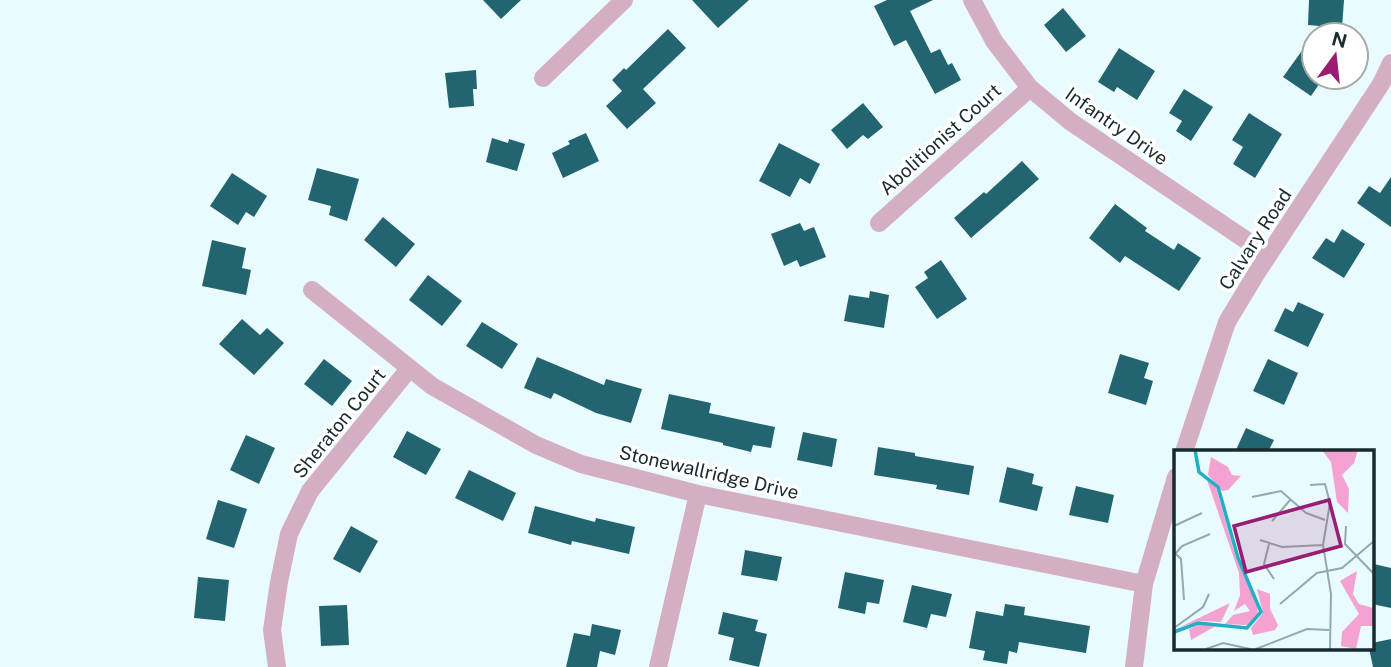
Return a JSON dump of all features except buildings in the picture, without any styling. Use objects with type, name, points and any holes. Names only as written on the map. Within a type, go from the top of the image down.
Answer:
[{"type":"street","points":[[543,78],[624,0]]},
{"type":"street","name":"Infantry Drive","points":[[972,0],[994,41],[1030,88],[1071,122],[1268,255]]},
{"type":"street","name":"Calvary Road","points":[[1185,450],[1227,323],[1268,255],[1381,84],[1391,63]]},
{"type":"street","name":"Abolitionist Court","points":[[879,223],[1030,88]]},
{"type":"street","name":"Stonewallridge Drive","points":[[312,290],[409,369],[453,399],[536,445],[581,464],[698,494],[1144,584]]},
{"type":"street","name":"Sheraton Court","points":[[277,667],[272,630],[289,534],[310,491],[409,369]]},
{"type":"street","points":[[1134,667],[1144,584],[1174,484]]},
{"type":"street","points":[[658,667],[698,494]]}]
